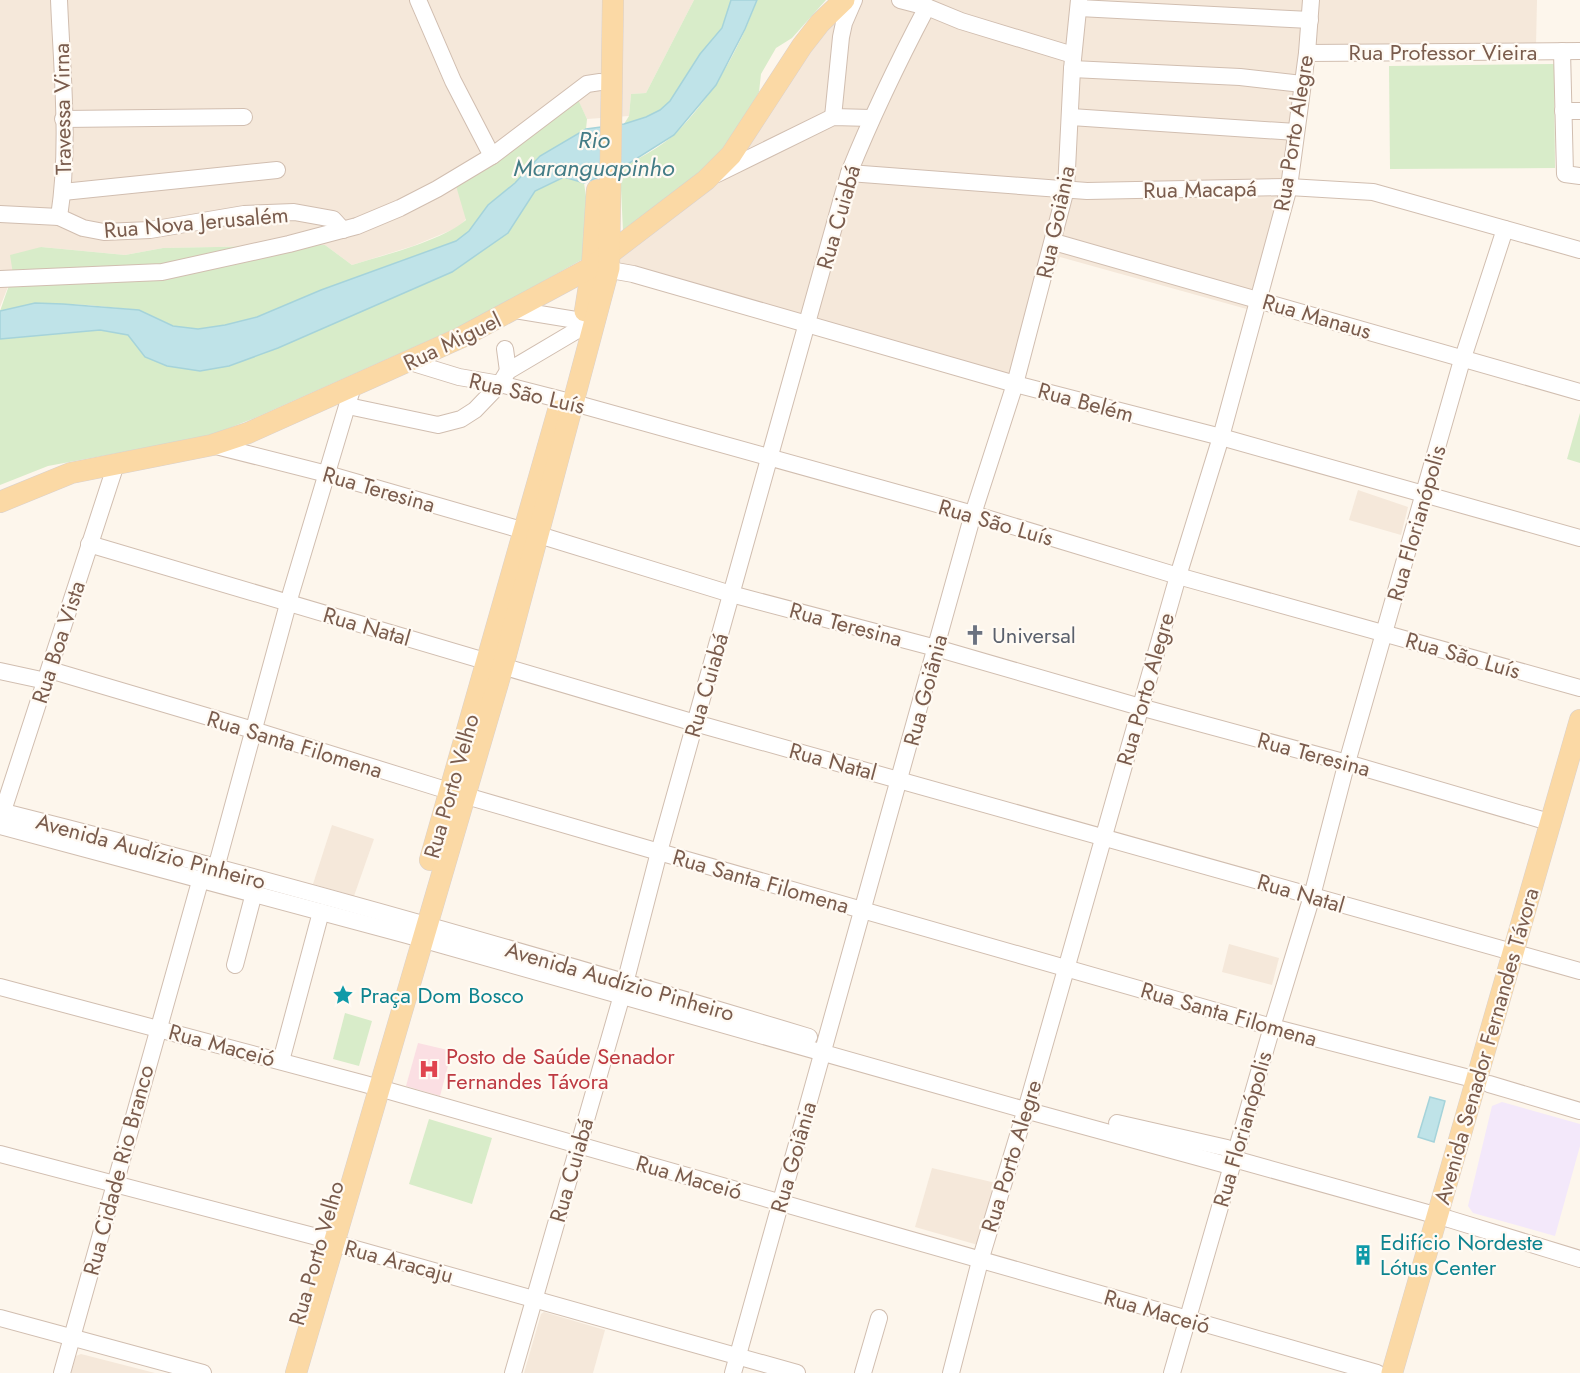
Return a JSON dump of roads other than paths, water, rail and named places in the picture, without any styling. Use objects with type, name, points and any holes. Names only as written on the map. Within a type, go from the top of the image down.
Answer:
[{"type":"main road","points":[[599,0],[600,82],[605,123]]},
{"type":"main road","points":[[605,123],[613,0]]},
{"type":"main road","points":[[706,180],[731,155],[802,46],[820,23],[844,0]]},
{"type":"main road","name":"Rua Porto Velho","points":[[281,1373],[303,1323],[495,664],[604,263],[605,123]]},
{"type":"main road","name":"Rua Miguel","points":[[0,502],[71,473],[212,445],[351,396],[410,362],[604,263],[706,180]]},
{"type":"main road","name":"Rua Porto Velho","points":[[568,401],[581,325],[604,263]]},
{"type":"main road","name":"Avenida Senador Fernandes Távora","points":[[1519,954],[1549,822],[1580,720]]},
{"type":"main road","name":"Avenida Senador Fernandes Távora","points":[[1392,1373],[1443,1217],[1519,954],[1580,769]]},
{"type":"main road","name":"Avenida Senador Fernandes Távora","points":[[1406,1373],[1443,1217]]},
{"type":"main road","name":"Rua Porto Velho","points":[[296,1373],[303,1323]]},
{"type":"street","name":"Travessa Virna","points":[[59,0],[63,120],[63,192],[59,218]]},
{"type":"street","points":[[418,0],[453,81],[492,156]]},
{"type":"street","points":[[833,117],[841,36],[854,0]]},
{"type":"street","points":[[900,0],[927,7],[1072,62],[1240,76],[1302,84]]},
{"type":"street","name":"Rua Porto Alegre","points":[[951,1373],[980,1261],[1067,968],[1102,838],[1221,437],[1289,187],[1307,53],[1311,0]]},
{"type":"street","points":[[1079,4],[1310,20]]},
{"type":"street","name":"Rua Goiânia","points":[[733,1373],[973,514],[1015,384],[1053,242],[1066,189],[1072,62],[1079,4]]},
{"type":"street","name":"Rua Cuiabá","points":[[513,1373],[624,988],[659,852],[849,174],[871,118],[927,7]]},
{"type":"street","points":[[1562,51],[1572,111],[1572,175]]},
{"type":"street","name":"Rua Professor Vieira","points":[[1307,53],[1580,51]]},
{"type":"street","points":[[0,279],[162,272],[343,230],[400,208],[437,189],[492,156],[587,84],[600,82]]},
{"type":"street","points":[[63,120],[244,117]]},
{"type":"street","name":"Rua Miguel","points":[[706,180],[833,117],[871,118]]},
{"type":"street","points":[[1071,117],[1296,132]]},
{"type":"street","points":[[63,192],[277,170]]},
{"type":"street","name":"Rua Macapá","points":[[849,174],[1087,191],[1289,187],[1373,192],[1580,250]]},
{"type":"street","name":"Rua Nova Jerusalém","points":[[0,214],[59,218],[83,228],[104,232],[150,230],[244,214],[294,212],[333,219],[343,230]]},
{"type":"street","name":"Rua Florianópolis","points":[[1172,1373],[1312,896],[1347,763],[1463,358],[1506,229]]},
{"type":"street","name":"Rua Manaus","points":[[1053,242],[1580,392]]},
{"type":"street","name":"Rua Belém","points":[[604,263],[1015,384],[1221,437],[1580,538]]},
{"type":"street","points":[[515,310],[581,325]]},
{"type":"street","points":[[201,878],[216,868],[289,603],[351,396],[438,425],[465,417],[475,410],[504,378],[581,325]]},
{"type":"street","points":[[504,378],[505,348]]},
{"type":"street","name":"Rua São Luís","points":[[410,362],[459,377],[504,378],[568,401],[973,514],[1178,576],[1580,688]]},
{"type":"street","name":"Rua Teresina","points":[[212,445],[327,474],[731,594],[936,648],[1549,822]]},
{"type":"street","name":"Rua Boa Vista","points":[[1,818],[116,464]]},
{"type":"street","name":"Rua Natal","points":[[89,544],[695,723],[1580,971]]},
{"type":"street","name":"Rua Santa Filomena","points":[[0,671],[48,676],[253,730],[659,852],[1272,1027],[1483,1082],[1580,1111]]},
{"type":"street","name":"Avenida Audízio Pinheiro","points":[[1,818],[216,868],[417,930],[892,1067],[1132,1132],[1223,1164],[1234,1159],[1443,1217],[1580,1259]]},
{"type":"street","name":"Avenida Audízio Pinheiro","points":[[1,818],[321,912],[417,930]]},
{"type":"street","name":"Rua Cidade Rio Branco","points":[[62,1373],[157,1028],[201,878]]},
{"type":"street","points":[[235,965],[254,893]]},
{"type":"street","points":[[281,1061],[321,912]]},
{"type":"street","name":"Rua Maceió","points":[[0,987],[372,1086],[1377,1373]]},
{"type":"street","name":"Rua Aracaju","points":[[0,1154],[327,1240],[797,1373]]},
{"type":"street","points":[[0,1318],[203,1373]]},
{"type":"street","points":[[863,1373],[879,1318]]},
{"type":"water","name":"Rio Maranguapinho","points":[[731,0],[757,0],[716,85],[674,135],[620,169],[584,183],[564,177],[535,191],[508,233],[452,272],[278,348],[229,366],[200,371],[167,366],[145,357],[128,335],[100,330],[0,339],[0,311],[35,303],[139,310],[173,326],[198,329],[225,325],[257,317],[321,290],[456,241],[469,231],[488,205],[515,183],[540,156],[586,129],[624,124],[660,110],[670,101],[700,54],[722,28]]},
{"type":"water","points":[[1430,1097],[1445,1101],[1434,1142],[1418,1137]]},
{"type":"place","name":"Universal","points":[[975,635]]},
{"type":"place","name":"Praça Dom Bosco","points":[[343,995]]},
{"type":"place","name":"Posto de Saúde Senador Fernandes Távora","points":[[429,1069]]},
{"type":"place","name":"Edifício Nordeste Lótus Center","points":[[1363,1255]]}]
